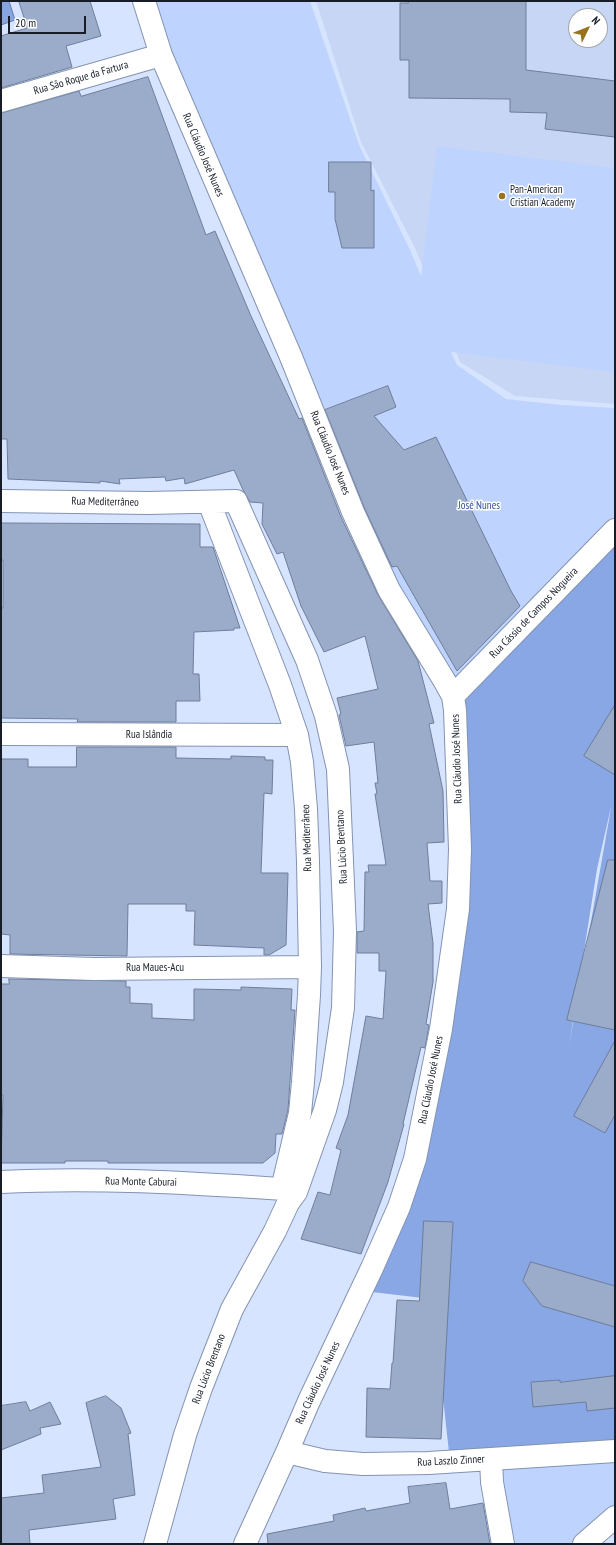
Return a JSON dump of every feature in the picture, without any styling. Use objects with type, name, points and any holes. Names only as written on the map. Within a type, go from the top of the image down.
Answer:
[{"type":"street","name":"Rua Cláudio José Nunes","points":[[144,1],[161,55],[291,357],[353,512],[389,590],[453,696],[455,710],[460,849],[458,909],[440,1029],[416,1152],[396,1214],[366,1283],[309,1401],[245,1544]]},
{"type":"street","name":"Rua São Roque da Fartura","points":[[1,101],[161,55]]},
{"type":"street","name":"Rua Mediterrâneo","points":[[1,501],[148,503],[236,501]]},
{"type":"street","name":"Rua Lúcio Brentano","points":[[155,1544],[185,1435],[201,1388],[232,1309],[275,1231],[325,1110],[332,1082],[343,1008],[345,931],[338,769],[326,716],[307,660],[236,501]]},
{"type":"street","name":"Rua Mediterrâneo","points":[[209,502],[280,685],[297,735],[302,762],[306,809],[310,967],[303,1082],[289,1194]]},
{"type":"street","name":"Rua Cássio de Campos Nogueira","points":[[453,696],[615,530]]},
{"type":"street","name":"Rua Islândia","points":[[1,734],[297,735]]},
{"type":"street","name":"Rua Maues-Acu","points":[[1,966],[94,969],[310,967]]},
{"type":"street","name":"Rua Monte Caburai","points":[[1,1182],[66,1180],[192,1183],[289,1194]]},
{"type":"street","name":"Rua Laszlo Zinner","points":[[287,1452],[325,1461],[363,1464],[429,1463],[615,1450]]},
{"type":"street","points":[[491,1459],[492,1482],[503,1544]]},
{"type":"street","points":[[584,1544],[615,1517]]},
{"type":"shaded area","points":[[1,1],[9,1],[15,20],[1,25]]},
{"type":"shaded area","name":"Pan-American Cristian Academy","points":[[316,1],[615,1],[615,404],[515,396],[460,362],[416,250],[361,142]]},
{"type":"shaded area","points":[[615,536],[615,1450],[450,1461],[432,1299],[363,1291],[378,1257],[444,1016],[455,697]],"holes":[[[611,807],[569,1046],[597,869]]]},
{"type":"green space","name":"José Nunes","points":[[150,1],[310,1],[359,145],[421,276],[437,146],[615,168],[615,372],[451,352],[457,365],[506,399],[561,405],[615,408],[615,526],[456,689],[390,578]]},
{"type":"green space","points":[[615,1454],[615,1513],[580,1544],[506,1544],[494,1462]]},
{"type":"building","points":[[19,1],[90,1],[101,36],[66,46],[72,67],[1,88],[1,36],[27,28]]},
{"type":"building","points":[[408,1],[526,1],[526,70],[615,81],[615,137],[545,129],[547,113],[510,112],[510,99],[409,98],[409,60],[400,60],[400,3],[408,3]]},
{"type":"building","points":[[148,77],[206,235],[215,231],[251,316],[299,419],[302,418],[341,517],[378,595],[418,661],[434,723],[429,724],[443,791],[444,842],[427,843],[430,881],[442,881],[442,903],[428,904],[433,943],[433,982],[426,1024],[429,1025],[425,1048],[421,1047],[404,1124],[388,1182],[361,1254],[301,1239],[318,1192],[330,1195],[341,1150],[336,1148],[348,1115],[366,1016],[383,1019],[386,971],[379,971],[379,953],[357,953],[357,932],[364,931],[365,872],[369,872],[368,865],[386,865],[375,794],[377,794],[375,783],[378,783],[374,742],[346,746],[337,698],[378,689],[365,636],[324,652],[301,606],[283,552],[277,554],[262,524],[263,503],[250,502],[234,470],[185,484],[184,478],[166,481],[165,477],[119,479],[120,484],[100,481],[100,483],[8,479],[7,439],[1,439],[1,113],[79,91],[81,96]]},
{"type":"building","points":[[329,162],[371,162],[371,191],[374,190],[374,248],[342,248],[335,219],[335,192],[329,192]]},
{"type":"building","points":[[388,386],[396,407],[374,416],[404,450],[436,437],[511,591],[520,606],[457,671],[397,566],[392,567],[364,507],[325,410]]},
{"type":"building","points":[[1,523],[200,524],[200,547],[213,547],[240,628],[234,628],[234,630],[194,632],[193,674],[199,674],[200,701],[176,701],[176,722],[77,722],[78,719],[1,718],[1,608],[3,608],[3,560],[1,560]]},
{"type":"building","points":[[615,705],[615,775],[584,756]]},
{"type":"building","points":[[77,747],[176,747],[176,758],[231,759],[231,756],[265,757],[265,760],[273,760],[272,794],[264,793],[261,873],[288,873],[286,945],[269,955],[264,955],[264,948],[194,945],[195,911],[186,911],[186,904],[128,904],[127,956],[10,954],[10,935],[1,934],[1,759],[28,759],[28,767],[76,767]]},
{"type":"building","points":[[608,860],[615,860],[615,1030],[567,1020]]},
{"type":"building","points":[[9,979],[126,981],[126,987],[130,987],[130,1003],[152,1004],[152,1018],[194,1020],[194,989],[241,990],[241,987],[292,989],[291,1010],[295,1010],[288,1110],[282,1134],[276,1134],[275,1153],[263,1163],[108,1163],[108,1161],[65,1161],[65,1163],[1,1163],[3,1095],[1,1095],[1,984],[9,984]]},
{"type":"building","points":[[615,1041],[615,1115],[605,1133],[574,1116]]},
{"type":"building","points":[[424,1221],[453,1222],[441,1439],[366,1437],[367,1388],[390,1389],[397,1300],[419,1301]]},
{"type":"building","points":[[531,1262],[615,1286],[615,1327],[542,1306],[523,1281]]},
{"type":"building","points":[[615,1376],[615,1408],[587,1411],[586,1402],[533,1407],[531,1382],[560,1380],[560,1382]]},
{"type":"building","points":[[106,1396],[121,1408],[131,1433],[128,1434],[135,1495],[113,1499],[116,1519],[29,1530],[30,1544],[1,1544],[1,1498],[44,1493],[42,1475],[101,1467],[86,1403]]},
{"type":"building","points":[[26,1402],[30,1411],[50,1402],[61,1424],[40,1428],[41,1434],[1,1450],[1,1406]]},
{"type":"building","points":[[446,1483],[450,1509],[483,1503],[490,1544],[268,1544],[267,1534],[334,1521],[333,1515],[365,1508],[366,1511],[410,1503],[408,1487]]},
{"type":"place","name":"Pan-American Cristian Academy","points":[[502,196]]}]
